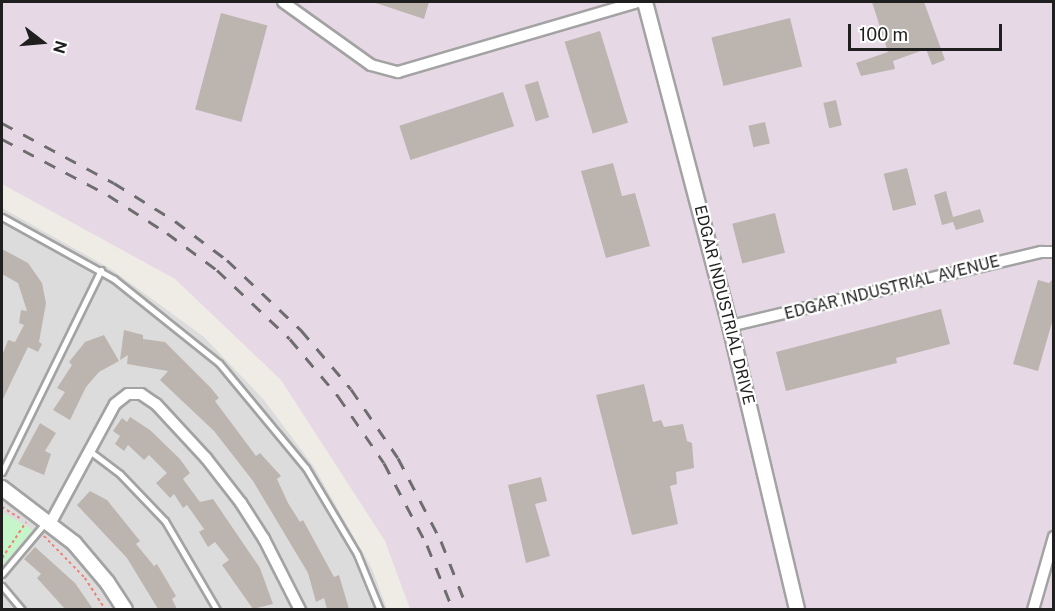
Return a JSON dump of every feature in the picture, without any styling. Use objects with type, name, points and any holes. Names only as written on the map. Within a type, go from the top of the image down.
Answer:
[{"type":"street","points":[[283,2],[371,65],[398,72],[638,2]]},
{"type":"street","name":"EDGAR INDUSTRIAL DRIVE","points":[[645,2],[730,326],[797,609]]},
{"type":"street","name":"EDGAR INDUSTRIAL AVENUE","points":[[730,326],[1041,252],[1053,252]]},
{"type":"street","points":[[51,522],[119,399],[134,393],[150,399],[206,458],[241,503],[270,549],[300,609]]},
{"type":"street","points":[[2,488],[51,522],[90,561],[125,609]]},
{"type":"street","points":[[1032,609],[1053,537]]},
{"type":"lane","points":[[2,217],[101,270],[219,363],[280,432],[306,468],[357,554],[380,609]]},
{"type":"lane","points":[[2,472],[101,270]]},
{"type":"lane","points":[[91,452],[154,507],[181,545],[216,609]]},
{"type":"lane","points":[[2,574],[37,530],[51,522]]},
{"type":"lane","points":[[2,586],[22,609]]},
{"type":"path","points":[[2,507],[37,530],[74,565],[106,609]]},
{"type":"path","points":[[2,558],[26,522]]},
{"type":"shaded area","points":[[2,2],[1053,2],[1053,609],[410,609],[385,541],[281,380],[175,279],[2,184]]},
{"type":"shaded area","points":[[2,208],[111,269],[204,337],[264,400],[314,467],[372,569],[387,609],[2,609]]},
{"type":"green space","points":[[2,512],[33,530],[2,566]]},
{"type":"building","points":[[373,2],[429,2],[424,19]]},
{"type":"building","points":[[872,2],[924,2],[945,60],[932,65],[926,49],[893,61],[895,69],[861,76],[856,63],[888,52]]},
{"type":"building","points":[[221,13],[267,25],[241,122],[195,110]]},
{"type":"building","points":[[790,18],[802,67],[724,86],[711,38]]},
{"type":"building","points":[[600,31],[628,123],[593,134],[565,42]]},
{"type":"building","points":[[538,81],[549,117],[536,121],[525,85]]},
{"type":"building","points":[[503,92],[514,126],[410,160],[399,126]]},
{"type":"building","points":[[836,100],[842,125],[829,128],[823,103]]},
{"type":"building","points":[[765,122],[770,143],[753,147],[748,126]]},
{"type":"building","points":[[613,163],[622,196],[635,193],[650,246],[606,258],[581,171]]},
{"type":"building","points":[[907,168],[916,205],[893,211],[884,174]]},
{"type":"building","points":[[946,191],[953,217],[980,209],[984,222],[956,230],[953,222],[942,225],[934,195]]},
{"type":"building","points":[[775,213],[785,253],[742,263],[732,224]]},
{"type":"building","points":[[2,249],[28,263],[42,283],[46,303],[39,342],[42,344],[38,352],[28,347],[2,401],[2,356],[8,340],[15,342],[24,325],[19,323],[21,310],[27,311],[18,283],[2,274]]},
{"type":"building","points":[[1053,279],[1053,319],[1038,371],[1013,364],[1038,280],[1049,283]]},
{"type":"building","points":[[941,309],[950,344],[896,358],[897,363],[786,391],[776,352]]},
{"type":"building","points":[[124,330],[143,335],[143,339],[165,342],[211,388],[219,398],[215,401],[256,456],[260,453],[281,476],[277,479],[288,503],[300,522],[303,520],[334,577],[339,575],[349,609],[327,609],[324,598],[316,602],[308,573],[253,481],[214,431],[160,380],[168,371],[127,364],[128,355],[120,360]]},
{"type":"building","points":[[104,335],[119,361],[99,372],[86,387],[70,420],[53,410],[65,392],[57,388],[72,365],[69,362],[85,342]]},
{"type":"building","points":[[644,384],[653,422],[661,420],[664,427],[683,424],[687,441],[692,443],[694,468],[676,472],[677,484],[670,486],[678,524],[632,535],[596,395]]},
{"type":"building","points":[[130,417],[150,430],[180,459],[190,473],[183,479],[200,502],[213,499],[260,568],[273,604],[253,609],[222,565],[229,560],[215,542],[208,547],[199,532],[204,529],[187,505],[183,508],[174,494],[170,498],[156,483],[167,473],[149,455],[144,460],[128,445],[124,451],[115,444],[120,436],[113,431],[122,418],[127,422]]},
{"type":"building","points":[[40,423],[56,433],[45,451],[51,454],[44,475],[18,464]]},
{"type":"building","points":[[541,477],[547,501],[535,504],[550,556],[526,563],[508,485]]},
{"type":"building","points":[[90,491],[107,500],[140,541],[136,544],[154,566],[157,564],[176,596],[172,599],[177,609],[158,609],[127,558],[77,505]]},
{"type":"building","points":[[35,547],[75,583],[93,609],[65,609],[37,578],[41,574],[24,559]]},
{"type":"railway","points":[[2,123],[114,183],[175,221],[227,260],[301,330],[351,389],[398,458],[441,541],[468,610]]},
{"type":"railway","points":[[2,139],[108,195],[167,233],[217,270],[290,339],[338,396],[384,463],[427,545],[453,610]]}]
